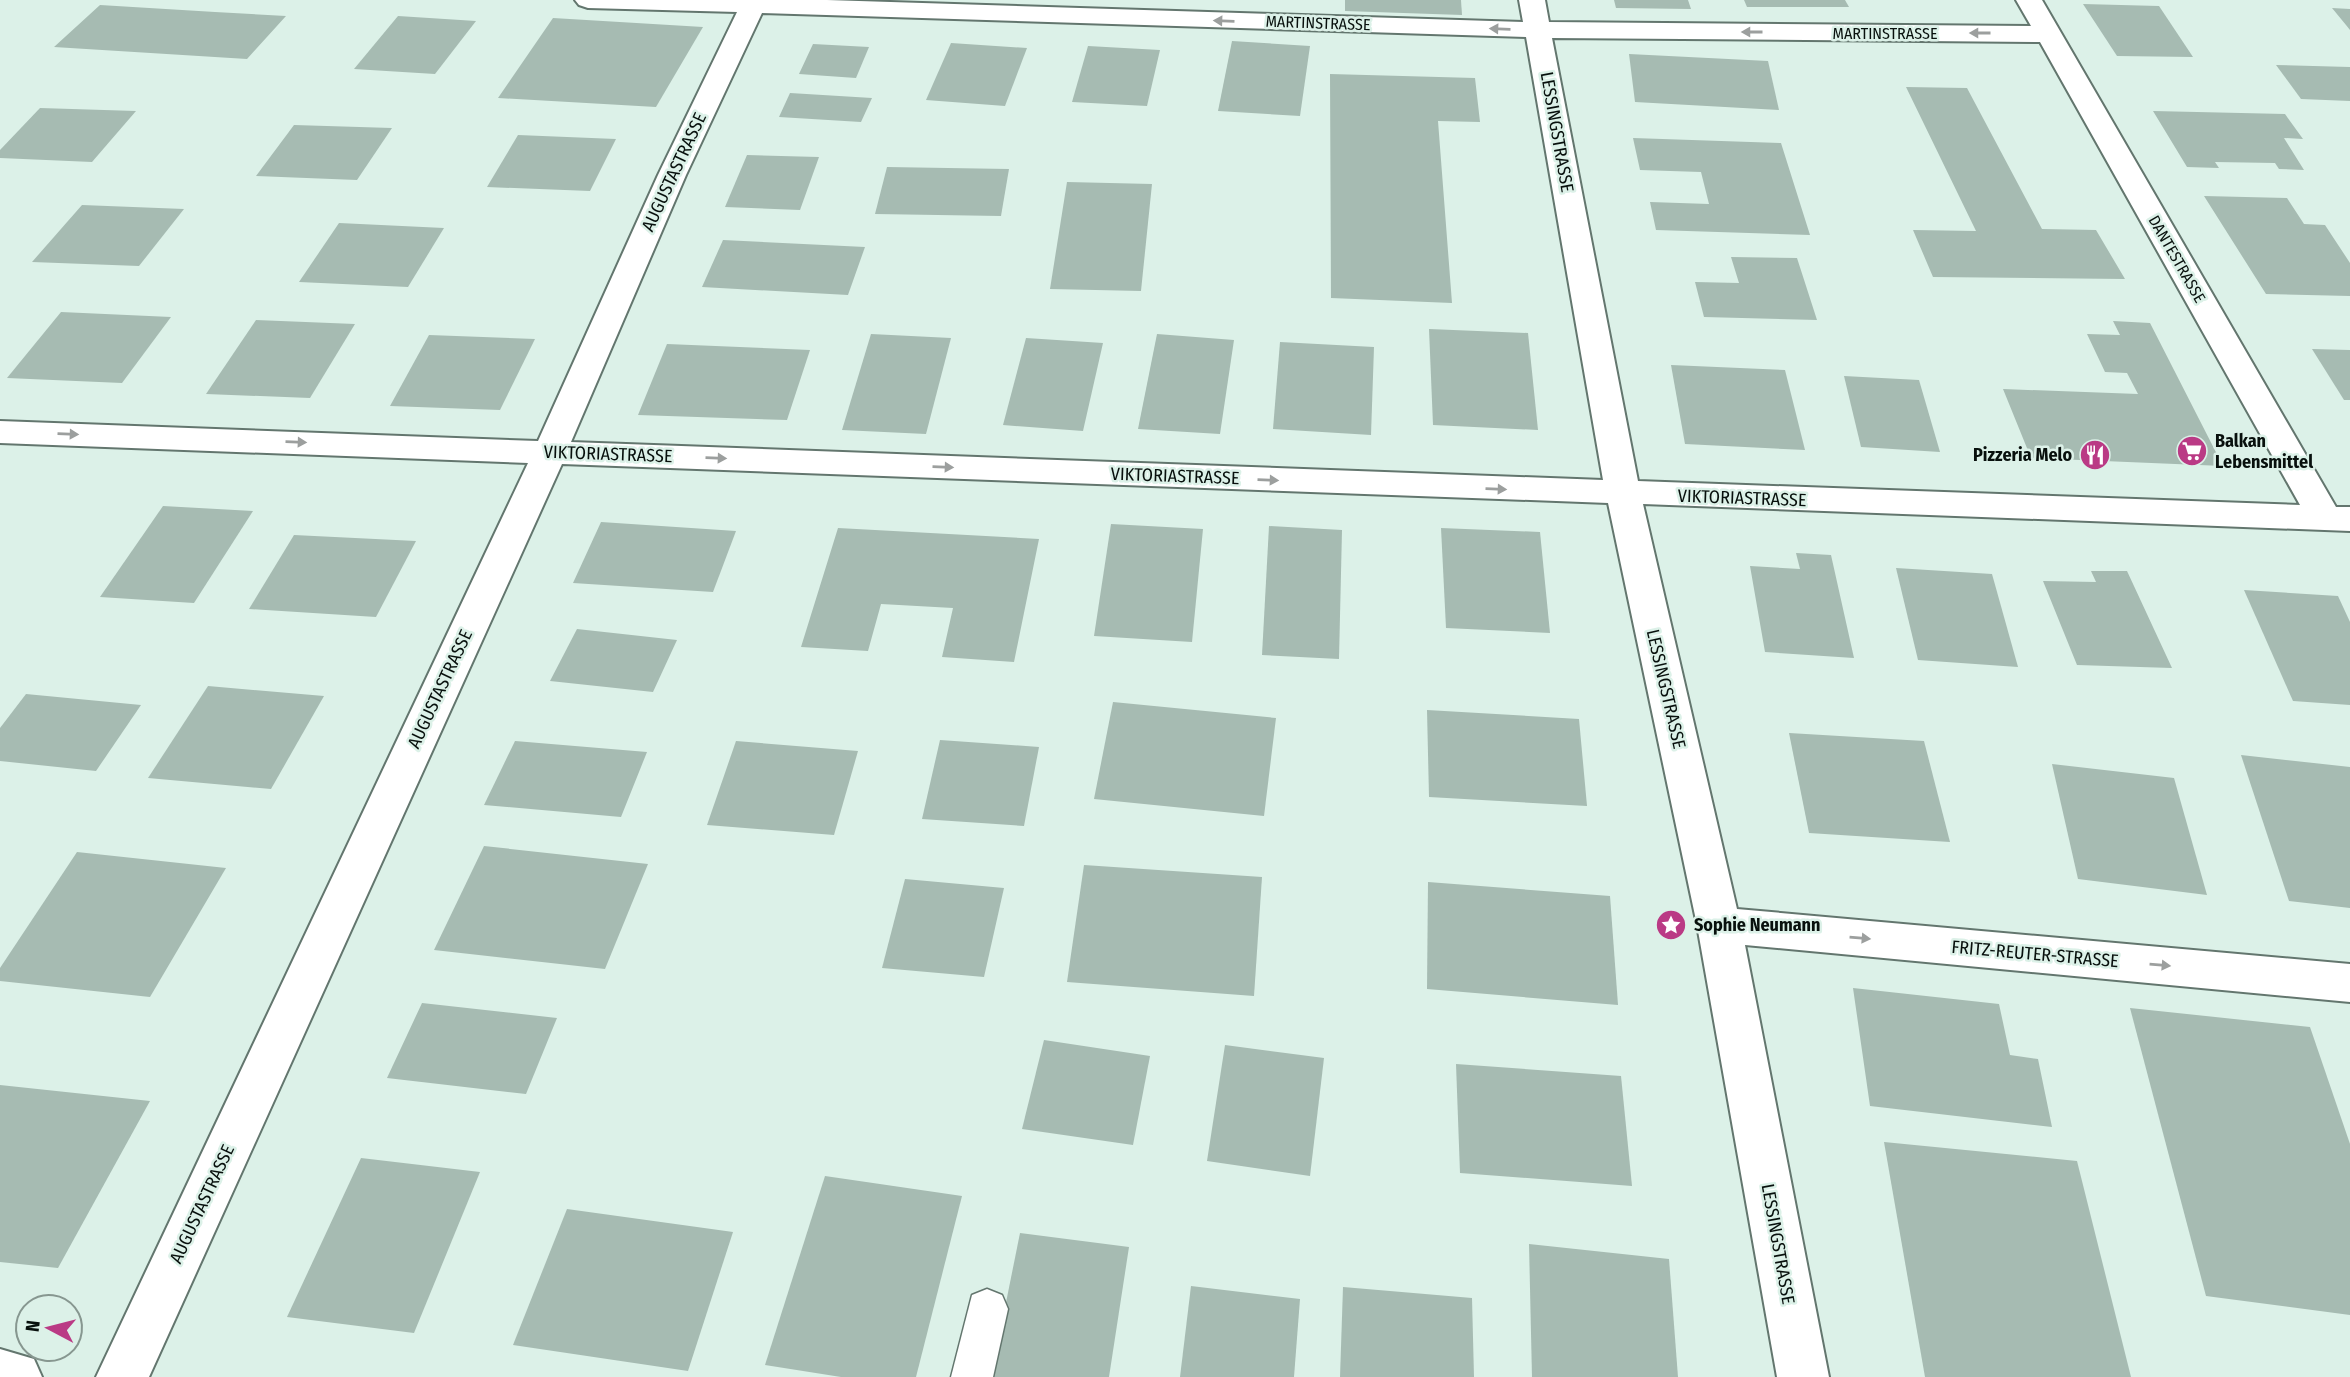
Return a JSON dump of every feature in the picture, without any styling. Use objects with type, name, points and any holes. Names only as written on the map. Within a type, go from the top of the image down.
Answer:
[{"type":"street","name":"MARTINSTRASSE","points":[[588,0],[1535,15],[2048,34]]},
{"type":"street","name":"DANTESTRASSE","points":[[2029,0],[2338,519]]},
{"type":"street","name":"AUGUSTASTRASSE","points":[[122,1377],[550,452],[672,174],[755,3]]},
{"type":"street","name":"LESSINGSTRASSE","points":[[1535,15],[1623,494],[1719,925],[1803,1377]]},
{"type":"street","name":"VIKTORIASTRASSE","points":[[0,432],[2338,519]]},
{"type":"street","name":"FRITZ-REUTER-STRASSE","points":[[1719,925],[2350,983]]},
{"type":"street","points":[[0,1375],[16,1377]]},
{"type":"lane","points":[[972,1377],[987,1309]]},
{"type":"building","points":[[1345,0],[1461,0],[1462,15],[1345,11]]},
{"type":"building","points":[[1614,0],[1688,0],[1691,9],[1616,8]]},
{"type":"building","points":[[1744,0],[1845,0],[1849,7],[1747,7]]},
{"type":"building","points":[[2083,4],[2159,6],[2193,57],[2117,56]]},
{"type":"building","points":[[100,5],[286,16],[247,59],[54,47]]},
{"type":"building","points":[[2332,8],[2350,9],[2350,30],[2346,25]]},
{"type":"building","points":[[398,16],[476,21],[435,74],[354,69]]},
{"type":"building","points":[[553,18],[703,27],[656,107],[498,98]]},
{"type":"building","points":[[1232,41],[1310,46],[1300,116],[1218,111]]},
{"type":"building","points":[[951,43],[1027,48],[1005,106],[926,100]]},
{"type":"building","points":[[813,44],[869,47],[856,78],[799,74]]},
{"type":"building","points":[[1088,46],[1160,50],[1147,106],[1072,102]]},
{"type":"building","points":[[1629,54],[1768,61],[1779,110],[1635,102]]},
{"type":"building","points":[[2276,65],[2350,67],[2350,101],[2301,99]]},
{"type":"building","points":[[1330,74],[1475,78],[1480,122],[1438,121],[1452,303],[1331,298]]},
{"type":"building","points":[[1906,87],[1967,88],[2042,229],[2096,230],[2125,279],[1933,277],[1913,230],[1976,231]]},
{"type":"building","points":[[790,93],[872,98],[861,122],[779,117]]},
{"type":"building","points":[[40,108],[136,111],[92,162],[0,158],[0,150]]},
{"type":"building","points":[[2153,111],[2285,114],[2303,139],[2284,138],[2304,170],[2279,169],[2275,163],[2215,162],[2219,168],[2187,167]]},
{"type":"building","points":[[294,125],[392,128],[357,180],[256,176]]},
{"type":"building","points":[[518,135],[616,139],[590,191],[487,187]]},
{"type":"building","points":[[1633,138],[1781,143],[1810,235],[1656,230],[1650,202],[1709,204],[1701,172],[1640,170]]},
{"type":"building","points":[[747,155],[819,157],[800,210],[725,207]]},
{"type":"building","points":[[887,167],[1009,169],[1001,216],[875,214]]},
{"type":"building","points":[[1067,182],[1152,184],[1141,291],[1050,289]]},
{"type":"building","points":[[2204,196],[2287,198],[2304,224],[2325,225],[2350,263],[2350,296],[2266,294]]},
{"type":"building","points":[[82,205],[184,209],[139,266],[32,262]]},
{"type":"building","points":[[339,223],[444,228],[408,287],[299,282]]},
{"type":"building","points":[[723,240],[865,247],[848,295],[702,287]]},
{"type":"building","points":[[1731,257],[1797,258],[1817,320],[1704,317],[1695,282],[1739,283]]},
{"type":"building","points":[[61,312],[171,317],[122,383],[7,378]]},
{"type":"building","points":[[256,320],[355,324],[310,398],[206,394]]},
{"type":"building","points":[[2113,321],[2150,323],[2223,466],[2031,458],[2003,389],[2138,394],[2127,373],[2105,372],[2087,334],[2120,335]]},
{"type":"building","points":[[1429,329],[1528,333],[1538,430],[1433,425]]},
{"type":"building","points":[[871,334],[951,338],[926,434],[842,430]]},
{"type":"building","points":[[1157,334],[1234,340],[1220,434],[1138,429]]},
{"type":"building","points":[[429,335],[535,339],[500,410],[390,406]]},
{"type":"building","points":[[1026,338],[1103,343],[1083,431],[1003,425]]},
{"type":"building","points":[[1280,342],[1374,347],[1371,435],[1273,429]]},
{"type":"building","points":[[667,344],[810,350],[787,420],[638,415]]},
{"type":"building","points":[[2312,349],[2350,350],[2350,400],[2344,400]]},
{"type":"building","points":[[1671,365],[1785,370],[1805,450],[1685,444]]},
{"type":"building","points":[[1844,376],[1919,380],[1940,452],[1861,447]]},
{"type":"building","points":[[163,506],[253,511],[194,603],[100,597]]},
{"type":"building","points":[[601,522],[736,531],[713,592],[573,583]]},
{"type":"building","points":[[1111,524],[1203,529],[1192,642],[1094,636]]},
{"type":"building","points":[[1269,526],[1342,530],[1339,659],[1262,655]]},
{"type":"building","points":[[838,528],[1039,539],[1014,662],[942,657],[953,608],[881,604],[868,651],[801,647]]},
{"type":"building","points":[[1441,528],[1540,532],[1550,633],[1446,628]]},
{"type":"building","points":[[294,535],[416,541],[376,617],[249,609]]},
{"type":"building","points":[[1796,553],[1831,555],[1854,658],[1765,652],[1750,566],[1800,569]]},
{"type":"building","points":[[1896,568],[1992,574],[2018,667],[1918,660]]},
{"type":"building","points":[[2091,571],[2127,571],[2172,668],[2077,665],[2043,581],[2096,582]]},
{"type":"building","points":[[2244,590],[2338,596],[2350,622],[2350,705],[2293,701]]},
{"type":"building","points":[[577,629],[677,640],[653,692],[550,681]]},
{"type":"building","points":[[208,686],[324,696],[271,789],[148,778]]},
{"type":"building","points":[[26,694],[141,705],[96,771],[0,761],[0,728]]},
{"type":"building","points":[[1113,702],[1276,718],[1264,816],[1094,799]]},
{"type":"building","points":[[1427,710],[1579,719],[1587,806],[1429,797]]},
{"type":"building","points":[[1789,733],[1924,741],[1950,842],[1809,833]]},
{"type":"building","points":[[940,740],[1039,747],[1024,826],[922,819]]},
{"type":"building","points":[[515,741],[647,752],[621,817],[484,805]]},
{"type":"building","points":[[736,741],[858,751],[834,835],[707,825]]},
{"type":"building","points":[[2241,755],[2350,767],[2350,908],[2289,901]]},
{"type":"building","points":[[2052,764],[2174,778],[2207,895],[2078,879]]},
{"type":"building","points":[[484,846],[648,864],[605,969],[434,950]]},
{"type":"building","points":[[77,852],[226,868],[150,997],[0,981],[0,968]]},
{"type":"building","points":[[1084,865],[1262,877],[1254,996],[1067,982]]},
{"type":"building","points":[[905,879],[1004,888],[984,977],[882,968]]},
{"type":"building","points":[[1428,882],[1610,896],[1618,1005],[1427,989]]},
{"type":"building","points":[[1853,988],[1999,1004],[2010,1055],[2038,1059],[2052,1127],[1870,1106]]},
{"type":"building","points":[[422,1003],[557,1018],[526,1094],[387,1078]]},
{"type":"building","points":[[2130,1008],[2310,1027],[2350,1144],[2350,1315],[2206,1296]]},
{"type":"building","points":[[1044,1040],[1150,1056],[1133,1145],[1022,1129]]},
{"type":"building","points":[[1225,1045],[1324,1058],[1310,1176],[1207,1161]]},
{"type":"building","points":[[1456,1064],[1621,1076],[1632,1186],[1460,1173]]},
{"type":"building","points":[[0,1085],[150,1101],[58,1268],[0,1262]]},
{"type":"building","points":[[1884,1142],[2077,1161],[2131,1377],[1925,1377]]},
{"type":"building","points":[[361,1158],[480,1172],[414,1333],[287,1317]]},
{"type":"building","points":[[825,1176],[962,1196],[916,1377],[841,1377],[765,1365]]},
{"type":"building","points":[[567,1209],[733,1232],[688,1371],[513,1345]]},
{"type":"building","points":[[1020,1233],[1129,1247],[1109,1377],[991,1377]]},
{"type":"building","points":[[1529,1244],[1669,1259],[1678,1377],[1532,1377]]},
{"type":"building","points":[[1191,1286],[1300,1299],[1294,1377],[1180,1377]]},
{"type":"building","points":[[1343,1287],[1472,1298],[1474,1377],[1340,1377]]},
{"type":"place","name":"Balkan Lebensmittel","points":[[2192,451]]},
{"type":"place","name":"Pizzeria Melo","points":[[2095,455]]},
{"type":"place","name":"Sophie Neumann","points":[[1671,925]]}]
